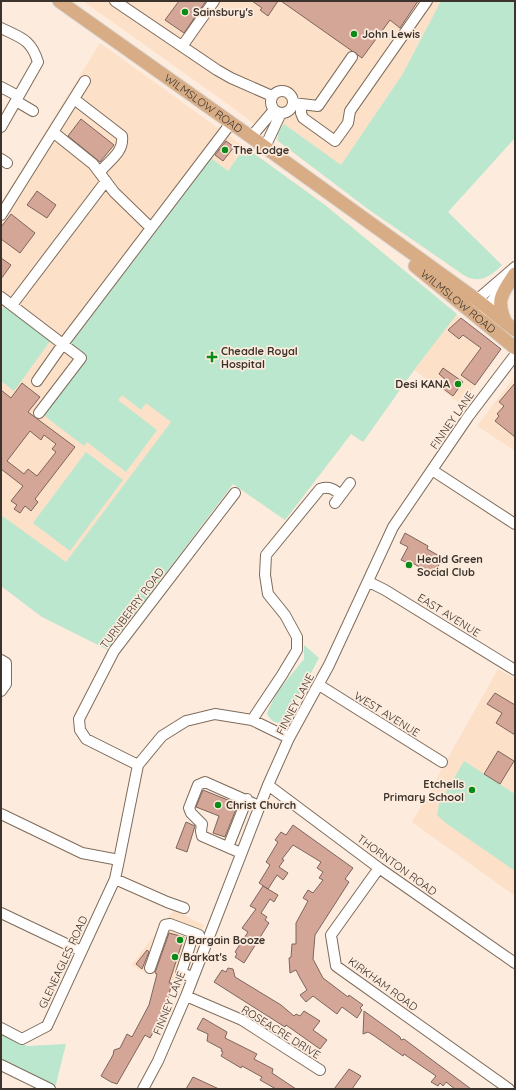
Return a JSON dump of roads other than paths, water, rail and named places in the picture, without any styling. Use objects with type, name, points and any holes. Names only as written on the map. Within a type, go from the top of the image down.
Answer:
[{"type":"main road","name":"WILMSLOW ROAD","points":[[58,1],[251,137],[511,326]]},
{"type":"main road","name":"WILMSLOW ROAD","points":[[348,207],[477,318],[515,348]]},
{"type":"main road","points":[[511,326],[500,311],[500,304],[503,292],[515,274]]},
{"type":"street","points":[[115,1],[231,78],[272,96]]},
{"type":"street","points":[[183,45],[214,1]]},
{"type":"street","points":[[352,57],[318,106],[297,104],[287,112],[278,111],[270,103],[272,96],[279,91],[284,91],[292,97],[297,104],[303,118],[335,141],[348,123],[350,111],[428,1]]},
{"type":"street","points":[[1,28],[28,42],[34,49],[38,62],[1,127]]},
{"type":"street","points":[[1,215],[85,82]]},
{"type":"street","points":[[1,87],[33,111]]},
{"type":"street","points":[[12,305],[103,176],[121,147],[122,136],[74,99]]},
{"type":"street","points":[[251,137],[278,111]]},
{"type":"street","points":[[265,148],[278,111]]},
{"type":"street","points":[[36,382],[63,344],[231,123]]},
{"type":"street","points":[[53,132],[85,156],[126,204],[151,228]]},
{"type":"street","points":[[477,318],[481,304],[515,267]]},
{"type":"street","points":[[467,309],[481,304],[515,274]]},
{"type":"street","points":[[2,298],[81,358],[39,413]]},
{"type":"street","name":"FINNEY LANE","points":[[143,1089],[158,1061],[186,996],[207,938],[268,785],[289,738],[319,685],[369,582],[393,527],[468,417],[515,355]]},
{"type":"street","points":[[432,470],[515,524]]},
{"type":"street","points":[[252,720],[282,676],[297,650],[297,637],[285,615],[268,594],[265,575],[266,555],[320,489],[327,487],[334,489],[338,499],[350,483]]},
{"type":"street","name":"TURNBERRY ROAD","points":[[138,765],[86,739],[80,730],[79,719],[114,651],[235,493]]},
{"type":"street","name":"EAST AVENUE","points":[[369,582],[385,590],[515,670]]},
{"type":"street","points":[[1,660],[6,663],[6,684],[1,691]]},
{"type":"street","name":"WEST AVENUE","points":[[319,685],[442,762]]},
{"type":"street","name":"GLENEAGLES ROAD","points":[[1,1028],[22,1039],[47,1026],[115,879],[138,765],[162,736],[186,721],[215,714],[252,720],[289,738]]},
{"type":"street","points":[[241,853],[202,836],[202,824],[191,813],[189,808],[198,785],[205,782],[247,799],[259,806]]},
{"type":"street","name":"THORNTON ROAD","points":[[268,785],[379,868],[515,963]]},
{"type":"street","points":[[228,848],[247,799]]},
{"type":"street","points":[[1,814],[82,853],[119,860]]},
{"type":"street","name":"KIRKHAM ROAD","points":[[379,868],[331,935],[336,966],[509,1089]]},
{"type":"street","points":[[115,879],[166,906],[184,908]]},
{"type":"street","points":[[1,913],[81,951]]},
{"type":"street","points":[[150,968],[165,925],[170,924],[207,938]]},
{"type":"street","points":[[192,977],[180,972],[194,933]]},
{"type":"street","name":"ROSEACRE DRIVE","points":[[186,996],[242,1020],[320,1070]]},
{"type":"street","points":[[1,1066],[50,1089]]},
{"type":"place","name":"Sainsbury's","points":[[185,12]]},
{"type":"place","name":"John Lewis","points":[[354,34]]},
{"type":"place","name":"The Lodge","points":[[225,150]]},
{"type":"place","name":"Cheadle Royal Hospital","points":[[212,357]]},
{"type":"place","name":"Desi KANA","points":[[458,384]]},
{"type":"place","name":"Heald Green Social Club","points":[[409,565]]},
{"type":"place","name":"Etchells Primary School","points":[[472,790]]},
{"type":"place","name":"Christ Church","points":[[218,805]]},
{"type":"place","name":"Bargain Booze","points":[[180,940]]},
{"type":"place","name":"Barkat's","points":[[175,957]]}]
